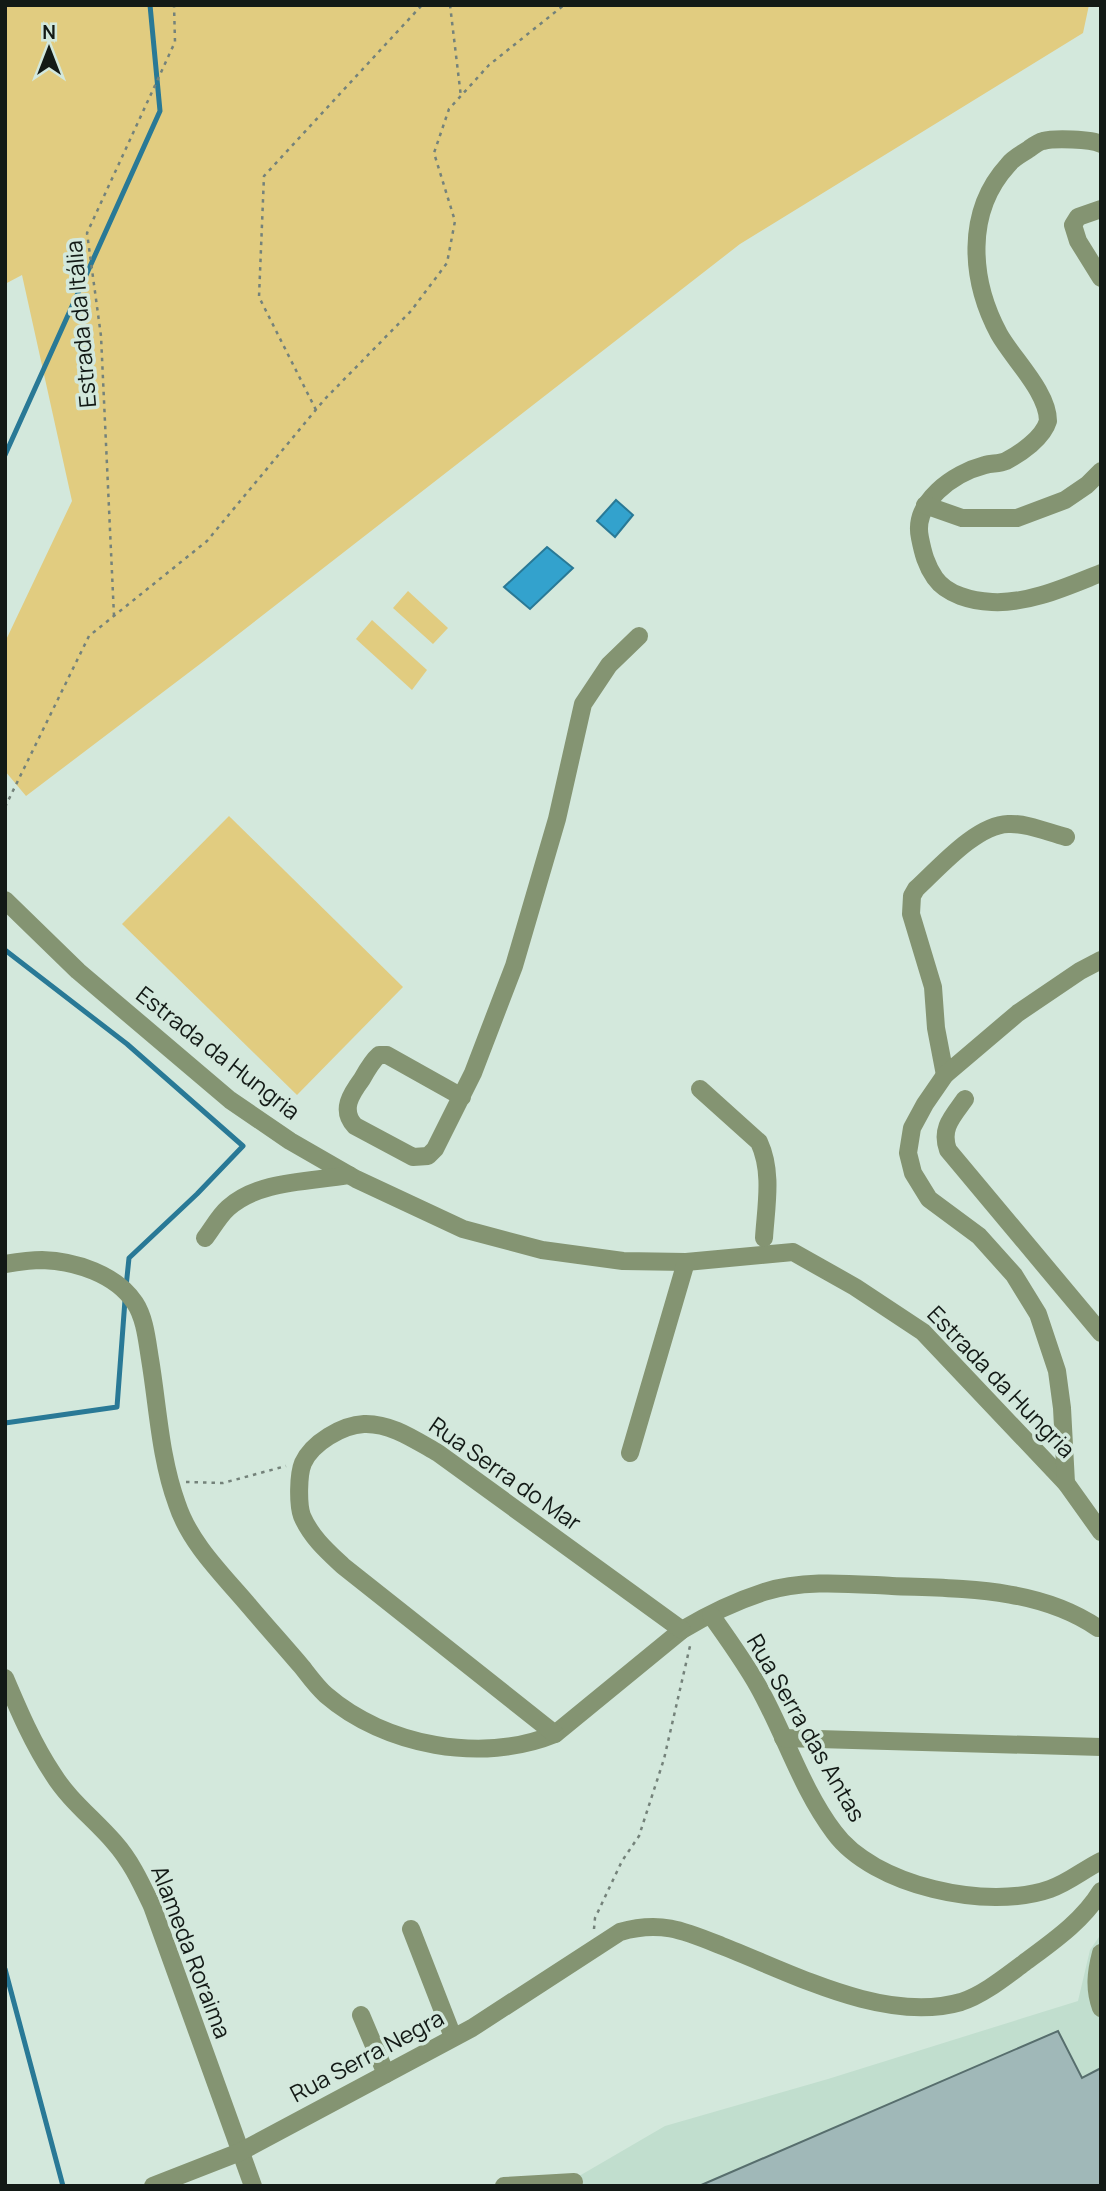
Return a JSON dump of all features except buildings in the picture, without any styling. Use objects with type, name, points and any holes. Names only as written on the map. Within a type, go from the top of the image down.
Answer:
[{"type":"street","points":[[1101,144],[1093,140],[1042,141],[1009,163],[987,194],[978,228],[976,262],[980,289],[999,334],[1044,405],[1048,421],[1040,434],[1003,463],[985,465],[944,485],[925,505],[917,527],[925,562],[937,581],[954,593],[974,601],[1000,603],[1028,598],[1101,573]]},
{"type":"street","points":[[1101,209],[1078,217],[1073,225],[1078,241],[1101,278]]},
{"type":"street","points":[[925,505],[962,519],[1017,519],[1065,500],[1087,485],[1101,471]]},
{"type":"street","points":[[462,1097],[387,1055],[379,1055],[350,1095],[347,1111],[349,1120],[355,1126],[413,1157],[428,1156],[435,1149],[462,1097],[473,1073],[514,966],[557,820],[583,704],[609,666],[639,636]]},
{"type":"street","points":[[945,1074],[936,1028],[933,988],[911,914],[912,896],[916,889],[977,835],[992,827],[1005,823],[1020,824],[1066,836]]},
{"type":"street","name":"Estrada da Hungria","points":[[5,900],[78,971],[230,1100],[290,1141],[349,1175],[463,1229],[542,1250],[624,1261],[686,1262],[793,1252],[855,1287],[923,1332],[1066,1483],[1101,1532]]},
{"type":"street","points":[[1066,1483],[1057,1371],[1038,1314],[1014,1275],[979,1236],[929,1199],[913,1173],[908,1153],[912,1128],[945,1074],[1018,1013],[1101,960]]},
{"type":"street","points":[[701,1089],[759,1142],[764,1153],[768,1186],[764,1238]]},
{"type":"street","points":[[965,1099],[948,1123],[945,1141],[948,1150],[1101,1333]]},
{"type":"street","points":[[205,1238],[227,1209],[246,1195],[275,1186],[349,1175]]},
{"type":"street","points":[[5,1264],[41,1260],[77,1265],[119,1285],[135,1303],[145,1330],[169,1481],[177,1507],[189,1530],[207,1556],[325,1695],[371,1725],[414,1740],[463,1749],[502,1748],[536,1742],[555,1734],[696,1622],[765,1591],[794,1586],[843,1583],[968,1589],[1015,1595],[1058,1606],[1080,1615],[1100,1628]]},
{"type":"street","points":[[631,1452],[686,1262]]},
{"type":"street","name":"Rua Serra do Mar","points":[[302,1464],[313,1449],[345,1428],[364,1424],[387,1427],[438,1453],[696,1622]]},
{"type":"street","points":[[302,1464],[299,1498],[302,1516],[316,1540],[343,1566],[555,1734]]},
{"type":"street","name":"Rua Serra das Antas","points":[[696,1622],[758,1686],[815,1803],[835,1834],[850,1850],[876,1867],[906,1881],[957,1894],[988,1896],[1023,1895],[1049,1890],[1101,1861]]},
{"type":"street","name":"Alameda Roraima","points":[[5,1678],[25,1725],[53,1776],[115,1843],[134,1869],[152,1906],[253,2186]]},
{"type":"street","points":[[783,1738],[1101,1747]]},
{"type":"street","name":"Rua Serra Negra","points":[[153,2186],[240,2152],[453,2038],[620,1932],[640,1926],[660,1926],[691,1933],[836,1991],[892,2005],[930,2008],[963,2001],[992,1986],[1067,1930],[1101,1891]]},
{"type":"street","points":[[411,1928],[453,2038]]},
{"type":"street","points":[[1101,1953],[1096,1994],[1101,2008]]},
{"type":"street","points":[[361,2015],[386,2074]]},
{"type":"street","points":[[504,2186],[574,2182]]},
{"type":"path","name":"Estrada da Itália","points":[[114,616],[101,336],[87,233],[175,42],[174,5]]},
{"type":"path","points":[[316,410],[258,297],[264,176],[422,5]]},
{"type":"path","points":[[450,5],[461,97]]},
{"type":"path","points":[[5,807],[89,636],[207,541],[316,410],[411,311],[447,263],[455,221],[435,153],[449,109],[489,65],[564,5]]},
{"type":"path","points":[[169,1481],[223,1483],[281,1466],[302,1464]]},
{"type":"path","points":[[593,1950],[595,1918],[622,1861],[639,1836],[664,1759],[696,1622]]},
{"type":"shaded area","points":[[5,5],[1089,5],[1083,33],[740,244],[26,796],[5,771],[5,642],[72,501],[22,275],[5,284]]},
{"type":"shaded area","points":[[408,591],[448,628],[433,644],[393,608]]},
{"type":"shaded area","points":[[372,620],[427,670],[412,690],[356,639]]},
{"type":"shaded area","points":[[229,816],[403,987],[297,1095],[122,924]]},
{"type":"shaded area","points":[[1101,1934],[1101,2186],[562,2186],[665,2126],[828,2079],[1078,2001],[1090,1950]]},
{"type":"water","points":[[616,500],[633,515],[615,537],[597,521]]},
{"type":"water","points":[[547,547],[573,568],[530,609],[504,587]]},
{"type":"waterway","points":[[5,455],[160,111],[150,5]]},
{"type":"waterway","points":[[5,950],[127,1044],[243,1146],[129,1258],[126,1287]]},
{"type":"waterway","points":[[5,1423],[117,1407],[125,1300]]},
{"type":"waterway","points":[[5,1969],[63,2186]]}]
